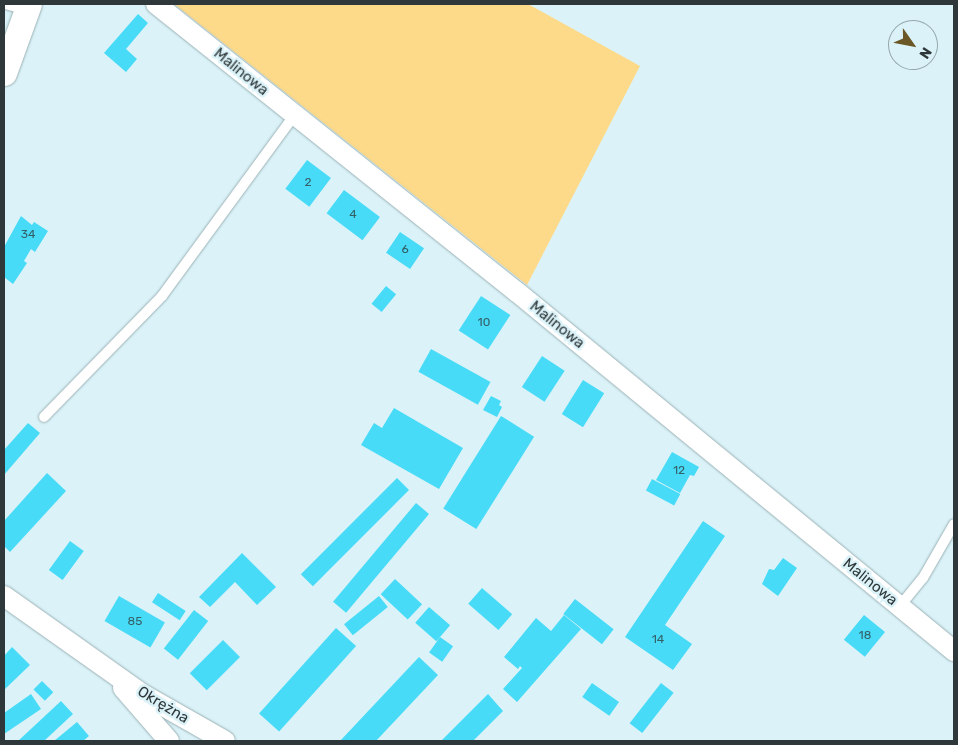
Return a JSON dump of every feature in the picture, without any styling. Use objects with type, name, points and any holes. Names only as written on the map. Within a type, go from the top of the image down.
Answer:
[{"type":"street","name":"Malinowa","points":[[156,4],[511,287],[954,651]]},
{"type":"street","points":[[4,73],[20,6]]},
{"type":"street","name":"Okrężna","points":[[4,596],[144,695],[224,741]]},
{"type":"street","name":"Okrężna","points":[[104,666],[169,741]]},
{"type":"lane","points":[[44,417],[162,296],[295,114]]},
{"type":"lane","points":[[900,606],[923,578],[953,529]]},
{"type":"shaded area","points":[[174,4],[528,4],[640,66],[527,285]]},
{"type":"building","points":[[138,14],[148,23],[126,49],[137,59],[126,72],[104,53]]},
{"type":"building","points":[[307,160],[331,178],[309,207],[285,189]]},
{"type":"building","points":[[344,190],[380,217],[362,240],[327,213]]},
{"type":"building","points":[[21,216],[32,225],[34,222],[48,231],[35,252],[31,249],[24,261],[27,263],[13,284],[4,277],[4,247]]},
{"type":"building","points":[[400,232],[424,248],[410,269],[386,253]]},
{"type":"building","points":[[386,286],[396,294],[382,312],[372,304]]},
{"type":"building","points":[[481,296],[510,315],[488,349],[459,330]]},
{"type":"building","points":[[431,349],[490,382],[478,405],[418,372]]},
{"type":"building","points":[[542,356],[565,371],[544,402],[522,387]]},
{"type":"building","points":[[583,380],[604,393],[583,427],[562,414]]},
{"type":"building","points":[[491,396],[501,401],[499,405],[502,407],[497,417],[483,410]]},
{"type":"building","points":[[394,408],[463,448],[439,489],[361,445],[374,423],[382,428]]},
{"type":"building","points":[[501,416],[534,437],[476,529],[443,508]]},
{"type":"building","points":[[28,423],[40,433],[4,475],[4,450]]},
{"type":"building","points":[[672,452],[699,467],[694,476],[690,475],[680,493],[656,480]]},
{"type":"building","points":[[47,473],[66,491],[10,552],[4,546],[4,521]]},
{"type":"building","points":[[397,478],[409,490],[313,586],[301,574]]},
{"type":"building","points":[[652,479],[680,494],[674,506],[646,490]]},
{"type":"building","points":[[416,503],[429,514],[346,613],[333,602]]},
{"type":"building","points":[[703,521],[725,536],[665,625],[692,644],[673,670],[625,637]]},
{"type":"building","points":[[70,541],[84,551],[63,580],[49,570]]},
{"type":"building","points":[[242,553],[276,587],[257,605],[235,582],[210,607],[199,597]]},
{"type":"building","points":[[783,558],[797,568],[778,596],[762,584],[769,569],[774,570]]},
{"type":"building","points":[[395,579],[422,604],[408,620],[381,594]]},
{"type":"building","points":[[482,588],[512,614],[498,630],[468,604]]},
{"type":"building","points":[[158,593],[186,611],[180,620],[152,602]]},
{"type":"building","points":[[119,596],[165,622],[150,648],[104,621]]},
{"type":"building","points":[[379,596],[388,607],[353,635],[344,624]]},
{"type":"building","points":[[575,599],[614,629],[602,644],[563,614]]},
{"type":"building","points":[[429,607],[450,625],[436,641],[415,623]]},
{"type":"building","points":[[194,610],[208,621],[178,660],[164,649]]},
{"type":"building","points":[[564,615],[581,629],[517,702],[503,689],[522,668],[520,666],[518,669],[504,657],[536,618],[551,631]]},
{"type":"building","points":[[864,615],[885,632],[865,657],[844,640]]},
{"type":"building","points":[[336,628],[356,646],[279,732],[259,713]]},
{"type":"building","points":[[440,637],[453,646],[442,662],[429,653]]},
{"type":"building","points":[[223,640],[240,657],[207,690],[190,673]]},
{"type":"building","points":[[12,647],[30,665],[4,690],[4,656]]},
{"type":"building","points":[[419,657],[438,675],[376,741],[340,741]]},
{"type":"building","points":[[42,681],[53,692],[45,701],[34,689]]},
{"type":"building","points":[[592,683],[619,702],[609,716],[582,697]]},
{"type":"building","points":[[661,683],[674,693],[642,733],[630,723]]},
{"type":"building","points":[[31,694],[41,709],[4,734],[4,713]]},
{"type":"building","points":[[488,694],[503,711],[473,741],[441,741]]},
{"type":"building","points":[[61,701],[73,714],[44,741],[18,741]]},
{"type":"building","points":[[77,722],[89,736],[83,741],[54,741]]}]
